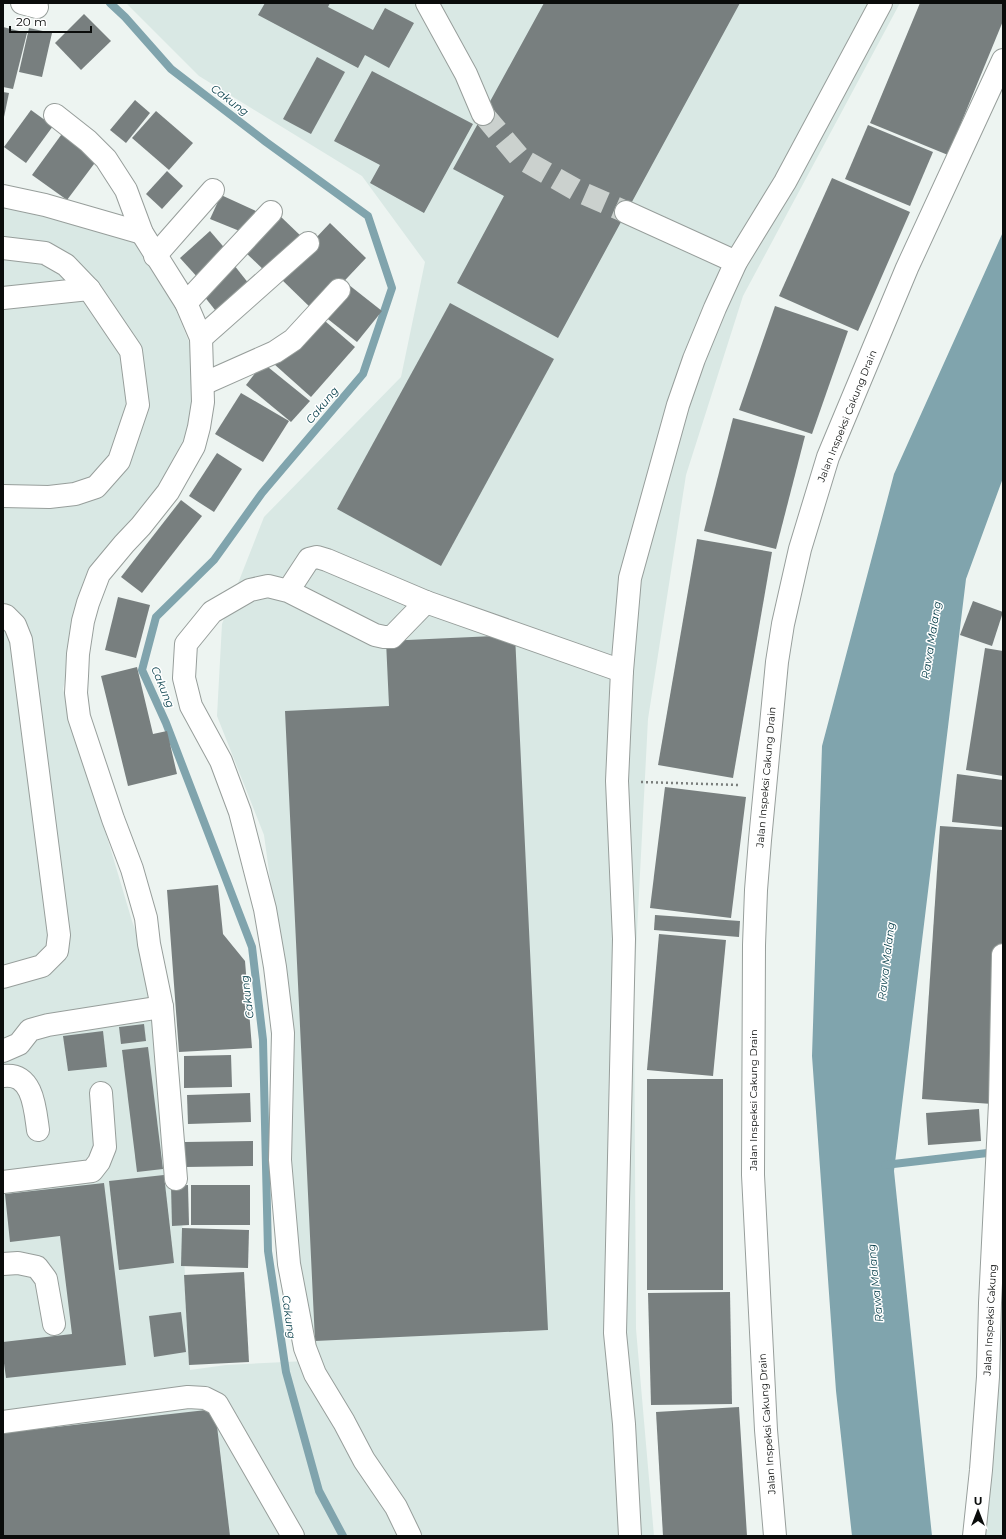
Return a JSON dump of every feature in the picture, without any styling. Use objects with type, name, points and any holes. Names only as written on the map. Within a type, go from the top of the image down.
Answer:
[{"type":"street","points":[[427,3],[466,74],[483,114]]},
{"type":"street","points":[[630,1536],[624,1424],[615,1333],[624,939],[617,781],[622,671],[630,578],[676,412],[694,358],[736,262],[785,182],[881,3]]},
{"type":"street","name":"Jalan Inspeksi Cakung Drain","points":[[775,1536],[766,1430],[753,1175],[754,945],[756,890],[767,785],[774,693],[783,624],[800,549],[826,464],[907,268],[1003,60]]},
{"type":"street","points":[[55,114],[88,141],[106,159],[126,190],[142,233],[186,304],[201,338],[203,402],[199,428],[194,446],[168,492],[141,526],[99,574],[88,603],[78,654],[76,693],[79,717],[142,902],[162,1007],[176,1179]]},
{"type":"street","points":[[155,256],[213,190]]},
{"type":"street","points":[[3,196],[45,205],[142,233]]},
{"type":"street","points":[[186,304],[271,212]]},
{"type":"street","points":[[626,212],[736,262]]},
{"type":"street","points":[[201,338],[308,243]]},
{"type":"street","points":[[3,248],[45,253],[66,265],[89,289],[131,351],[138,405],[119,461],[96,488],[75,494],[49,497],[3,496]]},
{"type":"street","points":[[3,298],[89,289]]},
{"type":"street","points":[[203,384],[275,352],[292,340],[339,290]]},
{"type":"street","points":[[288,591],[309,559],[317,557],[426,602],[622,671]]},
{"type":"street","points":[[410,1536],[396,1507],[364,1460],[344,1422],[314,1374],[305,1348],[288,1264],[280,1160],[283,1033],[275,968],[265,909],[240,812],[221,762],[191,706],[184,678],[186,644],[212,612],[250,590],[268,586],[288,591],[368,632],[384,637],[392,637],[426,602]]},
{"type":"street","points":[[3,616],[6,616],[15,625],[21,640],[59,935],[57,951],[42,966],[3,977]]},
{"type":"street","points":[[1002,1103],[1003,955]]},
{"type":"street","points":[[3,1051],[19,1044],[30,1030],[48,1025],[162,1007]]},
{"type":"street","points":[[3,1076],[8,1075],[23,1081],[33,1096],[38,1130]]},
{"type":"street","points":[[3,1182],[92,1171],[99,1162],[105,1147],[101,1093]]},
{"type":"street","name":"Jalan Inspeksi Cakung","points":[[974,1536],[981,1470],[995,1376],[997,1173],[1002,1103]]},
{"type":"street","points":[[3,1264],[18,1263],[37,1267],[46,1279],[54,1324]]},
{"type":"street","points":[[3,1422],[188,1397],[205,1398],[217,1404],[292,1536]]},
{"type":"path","points":[[617,781],[767,785]]},
{"type":"shaded area","points":[[126,3],[900,3],[743,296],[686,475],[648,719],[634,990],[636,1329],[654,1536],[3,1536],[3,187],[87,206],[152,252],[196,359],[200,409],[145,511],[85,594],[63,689],[132,921],[172,1030],[190,1370],[226,1365],[306,1361],[279,1254],[284,981],[264,835],[217,716],[222,624],[264,517],[401,377],[425,262],[362,176],[199,76]]},
{"type":"shaded area","points":[[1003,1235],[1003,1536],[981,1536]]},
{"type":"water","name":"Rawa Malang","points":[[1003,232],[1003,478],[966,579],[894,1171],[932,1536],[852,1536],[836,1391],[812,1056],[822,746],[894,474]]},
{"type":"building","points":[[265,3],[330,3],[328,7],[373,30],[385,8],[414,23],[389,68],[365,55],[358,68],[258,15]]},
{"type":"building","points":[[544,3],[740,3],[558,338],[457,283],[504,196],[453,169]]},
{"type":"building","points":[[920,3],[1003,3],[1003,21],[948,155],[870,123]]},
{"type":"building","points":[[84,14],[111,41],[81,70],[55,43]]},
{"type":"building","points":[[3,27],[27,33],[13,89],[3,87]]},
{"type":"building","points":[[29,28],[52,33],[42,77],[19,72]]},
{"type":"building","points":[[317,57],[345,72],[311,134],[283,119]]},
{"type":"building","points":[[372,71],[473,124],[424,213],[370,183],[380,165],[334,141]]},
{"type":"building","points":[[3,92],[9,93],[4,117],[3,117]]},
{"type":"building","points":[[135,100],[150,113],[126,143],[110,130]]},
{"type":"building","points":[[31,110],[53,126],[26,163],[4,147]]},
{"type":"building","points":[[156,111],[193,143],[169,170],[132,138]]},
{"type":"building","points":[[868,125],[933,152],[910,206],[845,179]]},
{"type":"building","points":[[64,131],[100,156],[67,200],[32,175]]},
{"type":"building","points":[[167,171],[183,186],[162,209],[146,194]]},
{"type":"building","points":[[832,178],[910,212],[858,331],[779,296]]},
{"type":"building","points":[[221,195],[258,212],[247,234],[210,219]]},
{"type":"building","points":[[279,215],[304,239],[269,275],[244,251]]},
{"type":"building","points":[[330,223],[366,258],[315,312],[279,277]]},
{"type":"building","points":[[210,231],[228,252],[199,279],[180,258]]},
{"type":"building","points":[[234,265],[253,289],[219,315],[200,291]]},
{"type":"building","points":[[349,285],[382,311],[357,342],[324,316]]},
{"type":"building","points":[[450,303],[554,359],[441,566],[337,509]]},
{"type":"building","points":[[775,306],[848,331],[812,434],[739,410]]},
{"type":"building","points":[[318,315],[355,347],[311,397],[274,364]]},
{"type":"building","points":[[263,363],[310,401],[291,422],[246,385]]},
{"type":"building","points":[[241,393],[289,421],[263,462],[215,434]]},
{"type":"building","points":[[733,418],[805,436],[776,549],[704,531]]},
{"type":"building","points":[[217,453],[242,469],[214,512],[189,496]]},
{"type":"building","points":[[181,500],[202,516],[142,593],[121,577]]},
{"type":"building","points":[[697,539],[772,552],[733,778],[658,765]]},
{"type":"building","points":[[118,597],[150,605],[136,658],[105,650]]},
{"type":"building","points":[[973,601],[1003,612],[992,646],[960,635]]},
{"type":"building","points":[[515,635],[548,1330],[315,1341],[285,711],[389,706],[386,641]]},
{"type":"building","points":[[985,648],[1003,651],[1003,776],[966,770]]},
{"type":"building","points":[[137,667],[153,734],[167,731],[177,774],[128,786],[101,676]]},
{"type":"building","points":[[957,774],[1003,780],[1003,827],[952,822]]},
{"type":"building","points":[[665,787],[746,797],[731,918],[650,908]]},
{"type":"building","points":[[940,826],[1003,830],[1003,932],[992,1104],[922,1099]]},
{"type":"building","points":[[218,885],[223,934],[245,961],[252,1048],[179,1052],[167,890]]},
{"type":"building","points":[[655,915],[740,921],[739,937],[654,930]]},
{"type":"building","points":[[659,934],[726,940],[713,1076],[647,1070]]},
{"type":"building","points":[[144,1024],[146,1041],[121,1044],[119,1027]]},
{"type":"building","points":[[103,1031],[107,1067],[68,1071],[63,1036]]},
{"type":"building","points":[[148,1047],[163,1169],[137,1172],[122,1050]]},
{"type":"building","points":[[231,1055],[232,1087],[184,1088],[184,1056]]},
{"type":"building","points":[[647,1079],[723,1079],[723,1290],[647,1290]]},
{"type":"building","points":[[250,1093],[251,1122],[188,1124],[187,1095]]},
{"type":"building","points":[[979,1109],[981,1141],[928,1145],[926,1113]]},
{"type":"building","points":[[253,1141],[253,1166],[185,1167],[185,1142]]},
{"type":"building","points":[[164,1175],[174,1263],[119,1270],[109,1181]]},
{"type":"building","points":[[104,1183],[126,1365],[6,1378],[3,1342],[72,1334],[60,1236],[10,1242],[5,1194]]},
{"type":"building","points":[[188,1185],[189,1225],[172,1226],[171,1186]]},
{"type":"building","points":[[191,1185],[250,1185],[250,1225],[191,1225]]},
{"type":"building","points":[[182,1228],[249,1230],[248,1268],[181,1266]]},
{"type":"building","points":[[244,1272],[249,1362],[189,1365],[184,1275]]},
{"type":"building","points":[[730,1292],[732,1404],[651,1405],[648,1293]]},
{"type":"building","points":[[181,1312],[186,1352],[154,1357],[149,1316]]},
{"type":"building","points":[[739,1407],[747,1536],[663,1536],[656,1412]]},
{"type":"building","points":[[215,1409],[230,1536],[3,1536],[3,1433]]},
{"type":"waterway","name":"Cakung","points":[[110,3],[125,17],[171,69],[266,142],[368,216],[392,288],[363,374],[262,493],[214,560],[156,617],[142,670],[166,723],[252,947],[263,1040],[268,1251],[286,1372],[319,1491],[343,1536]]},
{"type":"waterway","points":[[885,1165],[996,1152]]},
{"type":"tunnel","points":[[483,114],[520,158],[578,191],[626,212]]}]
